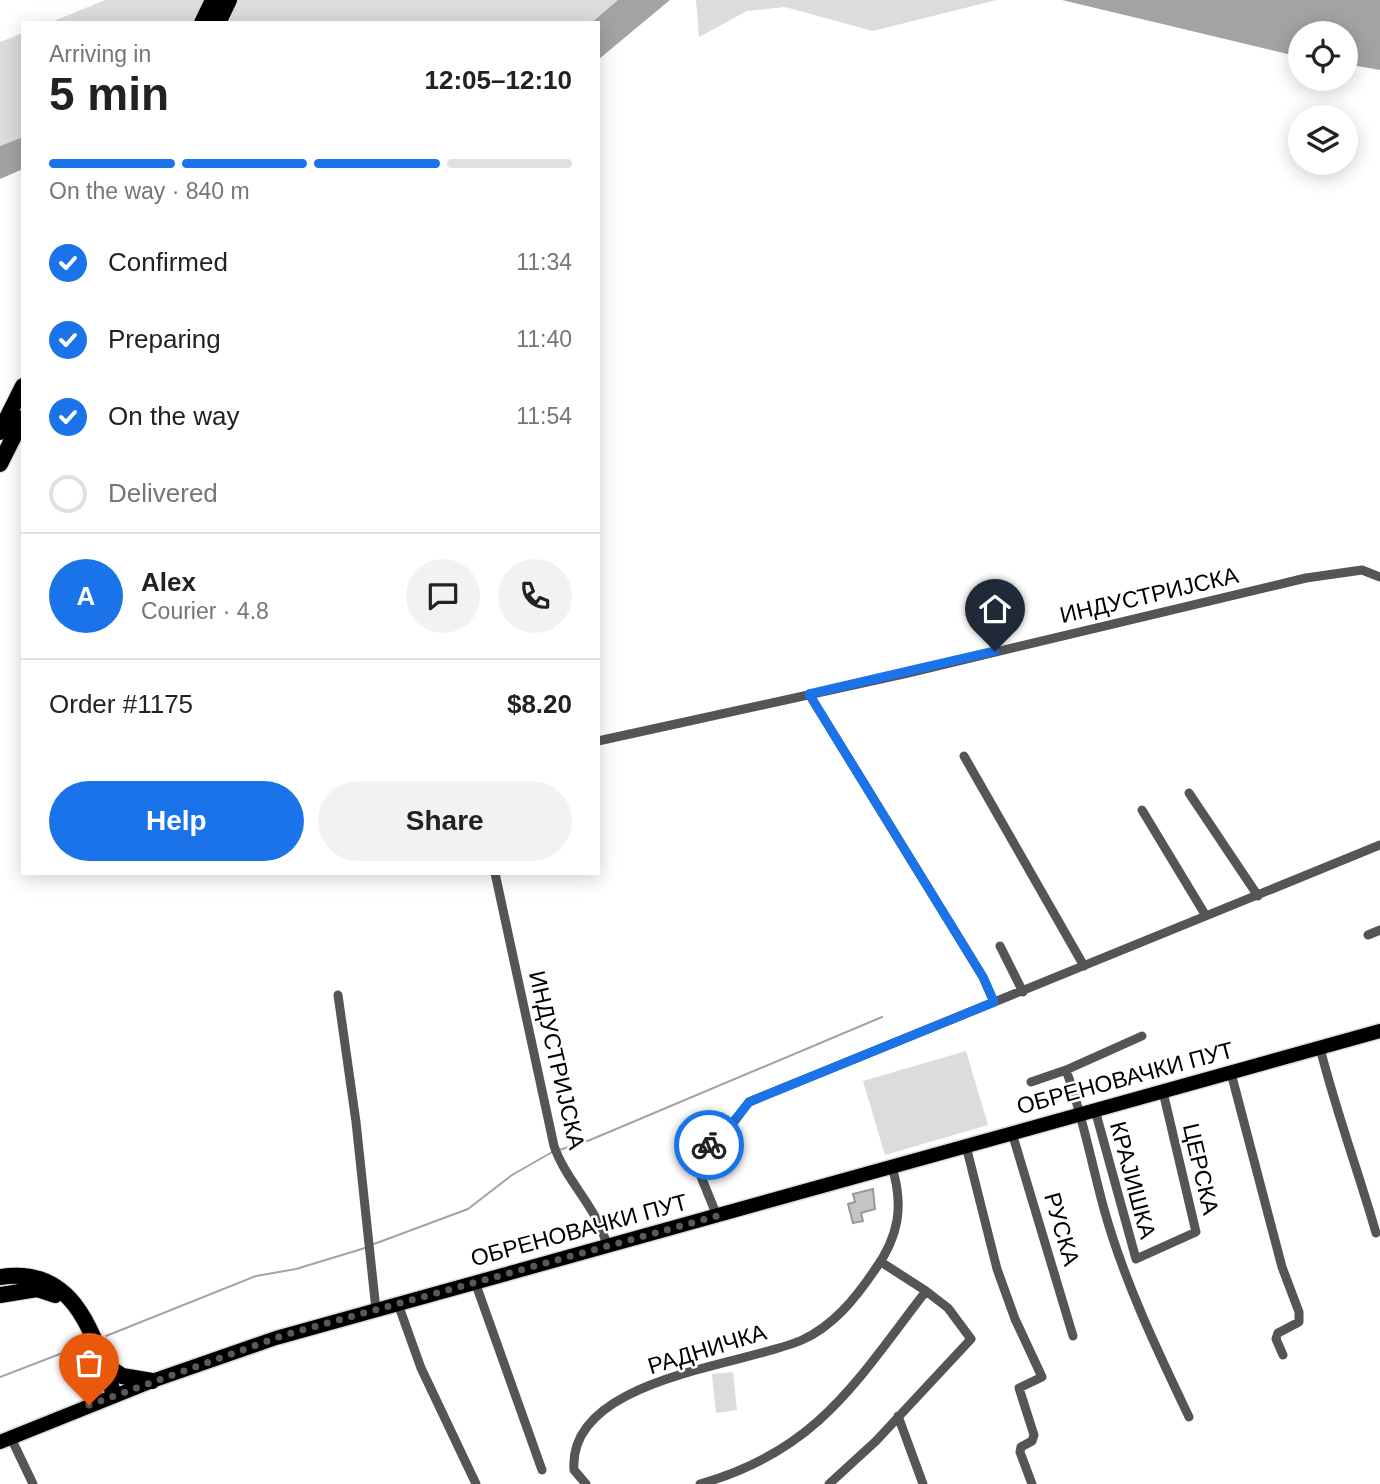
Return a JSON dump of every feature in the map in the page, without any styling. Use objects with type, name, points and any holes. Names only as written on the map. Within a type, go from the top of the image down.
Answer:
[{"type":"highway","points":[[203,21],[213,0]]},
{"type":"highway","points":[[219,21],[229,0]]},
{"type":"highway","points":[[0,432],[21,390]]},
{"type":"highway","points":[[0,464],[21,422]]},
{"type":"highway","points":[[0,1277],[40,1279],[62,1291],[81,1312],[104,1364],[109,1397]]},
{"type":"highway","points":[[0,1295],[37,1289],[65,1302],[79,1321],[109,1397]]},
{"type":"highway","points":[[104,1364],[127,1378],[152,1381]]},
{"type":"main road","name":"ОБРЕНОВАЧКИ ПУТ","points":[[5,1440],[109,1397],[256,1344],[1380,1031]]},
{"type":"street","name":"ИНДУСТРИЈСКА","points":[[600,741],[908,673],[1306,578],[1362,570],[1380,577]]},
{"type":"street","points":[[809,694],[983,977],[994,1002]]},
{"type":"street","points":[[964,756],[1084,966]]},
{"type":"street","points":[[1189,793],[1258,897]]},
{"type":"street","points":[[1142,810],[1206,916]]},
{"type":"street","points":[[717,1216],[698,1169],[698,1159],[705,1148],[727,1130],[749,1102],[1258,897],[1380,845]]},
{"type":"street","name":"ИНДУСТРИЈСКА","points":[[495,875],[556,1151],[597,1217],[607,1246]]},
{"type":"street","points":[[1368,935],[1380,930]]},
{"type":"street","points":[[1000,946],[1023,992]]},
{"type":"street","points":[[338,995],[376,1310]]},
{"type":"street","points":[[1031,1082],[1066,1070],[1142,1036]]},
{"type":"street","points":[[1320,1048],[1339,1121],[1348,1140],[1376,1233]]},
{"type":"street","points":[[1066,1070],[1088,1112],[1104,1210],[1123,1264],[1189,1417]]},
{"type":"street","points":[[1231,1073],[1278,1254],[1299,1312],[1299,1322],[1278,1333],[1276,1339],[1283,1354]]},
{"type":"street","name":"ЦЕРСКА","points":[[1136,1259],[1196,1232],[1163,1091]]},
{"type":"street","name":"КРАЈИШКА","points":[[1088,1112],[1136,1259]]},
{"type":"street","name":"РУСКА","points":[[1012,1133],[1073,1336]]},
{"type":"street","points":[[966,1146],[997,1269],[1015,1319],[1042,1377],[1019,1388],[1034,1435],[1032,1441],[1021,1447],[1020,1452],[1032,1484]]},
{"type":"street","name":"РАДНИЧКА","points":[[586,1484],[574,1471],[576,1445],[607,1409],[677,1376],[790,1344],[817,1332],[842,1311],[881,1262],[894,1237],[899,1214],[899,1194],[892,1167]]},
{"type":"street","points":[[829,1484],[849,1468],[971,1339],[948,1308],[881,1262]]},
{"type":"street","points":[[475,1282],[542,1470]]},
{"type":"street","points":[[700,1484],[730,1476],[771,1456],[814,1428],[841,1401],[926,1292]]},
{"type":"street","points":[[398,1304],[421,1368],[476,1484]]},
{"type":"street","points":[[898,1416],[923,1484]]},
{"type":"street","points":[[5,1440],[33,1484]]},
{"type":"shaded area","points":[[105,0],[618,0],[593,21],[54,21]]},
{"type":"shaded area","points":[[618,0],[670,0],[600,58],[600,21],[593,21]]},
{"type":"shaded area","points":[[696,0],[997,0],[873,31],[785,7],[747,11],[699,37]]},
{"type":"shaded area","points":[[1062,0],[1380,0],[1380,70],[1358,66],[1358,21],[1288,21],[1288,54]]},
{"type":"shaded area","points":[[21,34],[21,138],[0,146],[0,42]]},
{"type":"shaded area","points":[[21,138],[21,170],[0,179],[0,146]]},
{"type":"shaded area","points":[[966,1051],[988,1125],[885,1155],[863,1081]]},
{"type":"shaded area","points":[[733,1372],[737,1410],[716,1413],[712,1374]]},
{"type":"building","points":[[873,1189],[875,1209],[861,1213],[863,1221],[853,1223],[848,1204],[855,1202],[853,1194]]},
{"type":"waterway","points":[[559,1150],[590,1140],[882,1017]]},
{"type":"waterway","points":[[374,1244],[468,1209],[512,1175],[554,1151]]},
{"type":"waterway","points":[[106,1336],[256,1276],[296,1269],[365,1248]]},
{"type":"waterway","points":[[0,1377],[78,1347]]},
{"type":"way so far","points":[[89,1405],[208,1360],[284,1335],[717,1216],[697,1166],[699,1156],[709,1145]]},
{"type":"route","points":[[709,1145],[727,1130],[749,1102],[845,1066],[994,1002],[983,977],[809,694],[995,651]]}]
